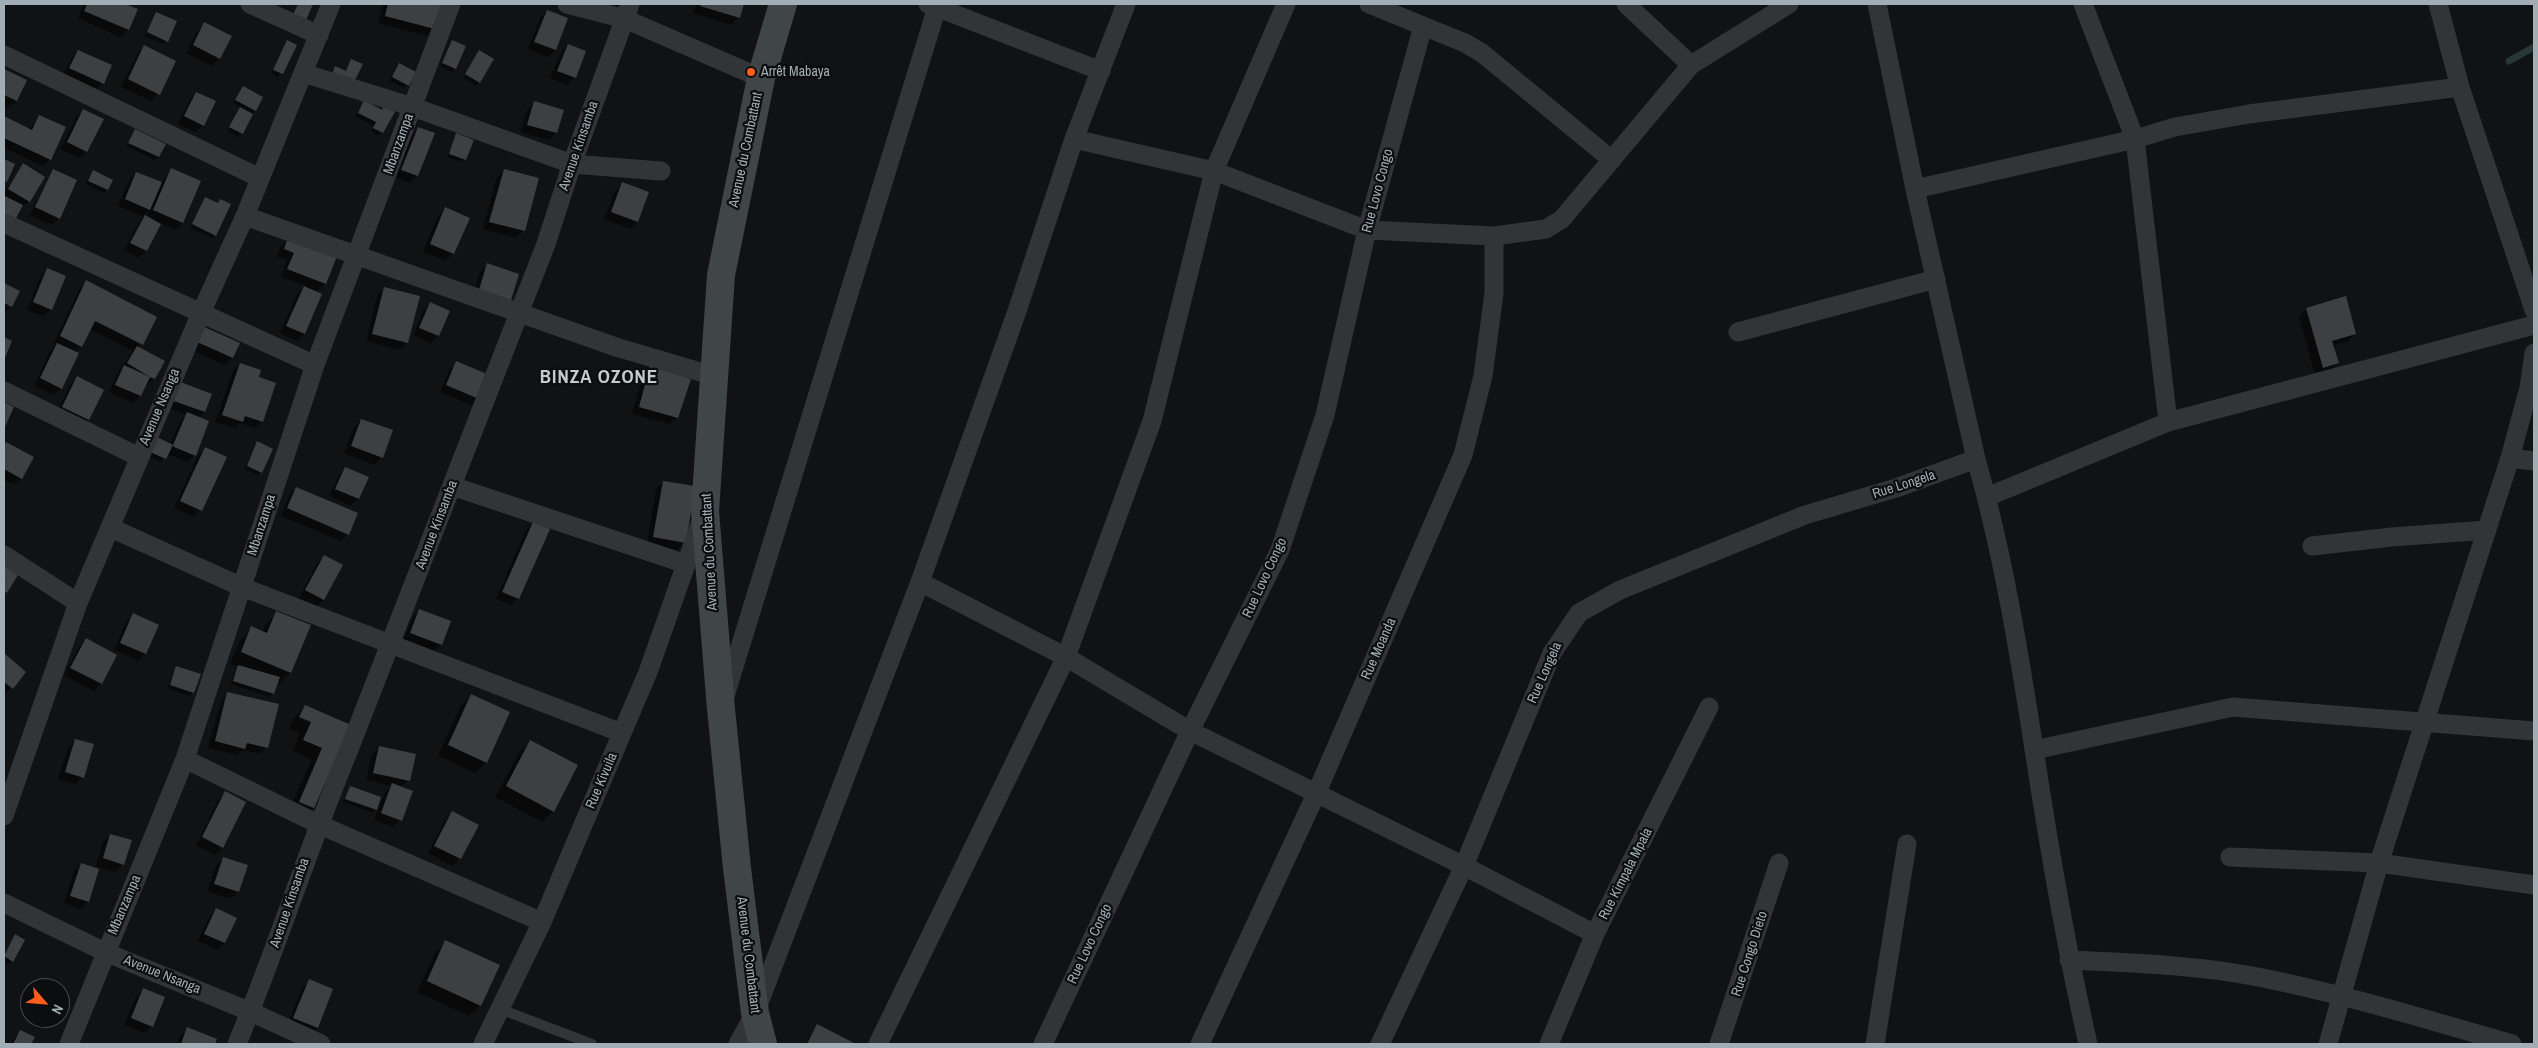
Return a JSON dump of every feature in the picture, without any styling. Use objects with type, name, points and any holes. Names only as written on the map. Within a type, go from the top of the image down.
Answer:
[{"type":"street","points":[[250,4],[319,35]]},
{"type":"street","name":"Avenue Nsanga","points":[[4,816],[10,778],[78,602],[111,528],[200,313],[245,216],[331,4]]},
{"type":"street","name":"Mbanzampa","points":[[69,1044],[185,759],[315,365],[358,256],[452,4]]},
{"type":"street","points":[[567,4],[627,11],[761,78]]},
{"type":"street","name":"Avenue du Combattant","points":[[763,1044],[755,1013],[721,710],[705,511],[721,275],[761,78],[783,4]]},
{"type":"street","points":[[738,1044],[755,1013],[920,582],[1016,314],[1074,140],[1126,4]]},
{"type":"street","points":[[878,1044],[1066,657],[1152,421],[1214,171],[1286,4]]},
{"type":"street","points":[[1369,4],[1465,43],[1482,53],[1612,160]]},
{"type":"street","points":[[1626,4],[1691,65]]},
{"type":"street","points":[[1074,140],[1214,171],[1367,230],[1494,236],[1546,229],[1562,219],[1691,65],[1766,10],[1789,4]]},
{"type":"street","points":[[1877,4],[1915,189],[1976,459],[1987,497],[2019,651],[2069,960],[2088,1044]]},
{"type":"street","points":[[2084,4],[2135,139],[2168,422]]},
{"type":"street","points":[[2438,4],[2458,81],[2534,310]]},
{"type":"street","points":[[721,710],[934,5],[1101,71]]},
{"type":"street","name":"Avenue Kinsamba","points":[[237,1044],[251,1012],[318,824],[390,645],[546,244],[572,164],[627,11]]},
{"type":"street","name":"Rue Lovo Congo","points":[[1043,1044],[1190,731],[1280,550],[1325,415],[1367,230],[1423,26]]},
{"type":"street","points":[[4,55],[260,178]]},
{"type":"street","points":[[303,73],[413,107],[572,164],[660,172]]},
{"type":"street","points":[[1915,189],[2135,139],[2175,127],[2458,81]]},
{"type":"street","points":[[245,216],[616,347],[714,376]]},
{"type":"street","points":[[4,223],[315,365]]},
{"type":"street","name":"Rue Moanda","points":[[1200,1044],[1316,794],[1463,455],[1483,376],[1494,293],[1494,236]]},
{"type":"street","points":[[1738,332],[1936,279]]},
{"type":"street","points":[[1987,497],[2168,422],[2534,325]]},
{"type":"street","points":[[2328,1044],[2344,996],[2378,864],[2510,458],[2529,388],[2534,353]]},
{"type":"street","points":[[4,391],[139,457]]},
{"type":"street","points":[[2510,458],[2534,461]]},
{"type":"street","name":"Rue Longela","points":[[1380,1044],[1464,866],[1552,653],[1579,613],[1620,590],[1805,515],[1896,488],[1976,459]]},
{"type":"street","points":[[452,486],[686,564]]},
{"type":"street","name":"Rue Kivuila","points":[[483,1044],[542,922],[648,672],[705,511]]},
{"type":"street","points":[[111,528],[242,586],[390,645],[622,733]]},
{"type":"street","points":[[2312,546],[2392,537],[2487,530]]},
{"type":"street","points":[[4,555],[78,602]]},
{"type":"street","points":[[920,582],[1066,657],[1190,731],[1464,866],[1595,934]]},
{"type":"street","points":[[2034,750],[2233,707],[2534,731]]},
{"type":"street","name":"Rue Kimpala Mpala","points":[[1549,1044],[1595,934],[1709,708]]},
{"type":"street","points":[[185,759],[318,824],[542,922]]},
{"type":"street","points":[[1875,1044],[1907,844]]},
{"type":"street","points":[[2230,857],[2378,864],[2534,885]]},
{"type":"street","name":"Rue Congo Dieto","points":[[1719,1044],[1779,863]]},
{"type":"street","name":"Avenue Nsanga","points":[[4,903],[105,952],[251,1012],[321,1044]]},
{"type":"street","points":[[2069,960],[2152,964],[2232,973],[2344,996],[2512,1044]]},
{"type":"lane","points":[[500,1010],[592,1044]]},
{"type":"building","points":[[87,4],[125,4],[138,9],[129,30],[84,11]]},
{"type":"building","points":[[298,4],[313,4],[304,25],[291,19]]},
{"type":"building","points":[[388,4],[441,4],[435,29],[385,16]]},
{"type":"building","points":[[701,4],[744,4],[740,18],[700,6]]},
{"type":"building","points":[[547,10],[568,18],[556,50],[534,42]]},
{"type":"building","points":[[156,12],[177,21],[168,42],[147,32]]},
{"type":"building","points":[[204,22],[232,36],[220,59],[193,45]]},
{"type":"building","points":[[287,40],[297,45],[283,74],[273,70]]},
{"type":"building","points":[[452,40],[466,46],[456,69],[442,63]]},
{"type":"building","points":[[568,44],[586,51],[576,78],[557,71]]},
{"type":"building","points":[[144,45],[176,61],[160,95],[128,79]]},
{"type":"building","points":[[78,50],[112,65],[104,84],[69,68]]},
{"type":"building","points":[[479,50],[494,59],[480,83],[465,74]]},
{"type":"building","points":[[351,59],[363,64],[353,84],[332,74],[335,66],[346,71]]},
{"type":"building","points":[[399,63],[416,72],[409,86],[392,77]]},
{"type":"building","points":[[4,69],[27,80],[17,101],[4,95]]},
{"type":"building","points":[[243,86],[263,97],[256,111],[235,100]]},
{"type":"building","points":[[196,92],[216,101],[204,126],[184,116]]},
{"type":"building","points":[[364,100],[382,110],[384,106],[395,112],[383,133],[373,128],[376,122],[358,113]]},
{"type":"building","points":[[534,101],[564,110],[557,133],[527,125]]},
{"type":"building","points":[[240,107],[253,114],[243,134],[229,127]]},
{"type":"building","points":[[83,109],[104,119],[87,152],[67,142]]},
{"type":"building","points":[[39,115],[66,127],[51,160],[4,138],[4,116],[32,130]]},
{"type":"building","points":[[418,127],[435,133],[418,176],[401,170]]},
{"type":"building","points":[[135,129],[166,144],[159,157],[128,143]]},
{"type":"building","points":[[456,133],[474,140],[466,160],[449,154]]},
{"type":"building","points":[[4,159],[15,164],[7,182],[4,181]]},
{"type":"building","points":[[23,163],[45,177],[30,202],[8,189]]},
{"type":"building","points":[[171,168],[201,181],[183,223],[153,210]]},
{"type":"building","points":[[53,169],[77,180],[60,219],[35,207]]},
{"type":"building","points":[[504,169],[539,178],[525,231],[489,222]]},
{"type":"building","points":[[93,170],[113,180],[108,190],[88,181]]},
{"type":"building","points":[[136,172],[162,182],[150,210],[125,199]]},
{"type":"building","points":[[622,182],[649,192],[638,222],[611,212]]},
{"type":"building","points":[[5,196],[23,205],[14,222],[4,216]]},
{"type":"building","points":[[205,197],[218,203],[220,199],[231,204],[216,236],[192,224]]},
{"type":"building","points":[[445,207],[470,218],[454,254],[430,244]]},
{"type":"building","points":[[145,215],[161,224],[147,251],[130,243]]},
{"type":"building","points":[[288,237],[337,256],[326,284],[287,269],[294,253],[284,249]]},
{"type":"building","points":[[487,263],[519,274],[511,300],[479,290]]},
{"type":"building","points":[[47,268],[66,276],[52,310],[33,302]]},
{"type":"building","points":[[86,280],[157,317],[143,345],[95,321],[82,347],[60,336]]},
{"type":"building","points":[[4,283],[20,291],[12,307],[4,303]]},
{"type":"building","points":[[304,286],[322,294],[305,334],[286,326]]},
{"type":"building","points":[[384,287],[420,296],[408,343],[372,334]]},
{"type":"building","points":[[2346,296],[2356,334],[2332,341],[2339,363],[2323,368],[2306,308]]},
{"type":"building","points":[[430,302],[450,311],[439,336],[419,328]]},
{"type":"building","points":[[202,326],[240,343],[233,358],[195,341]]},
{"type":"building","points":[[4,337],[12,341],[4,360]]},
{"type":"building","points":[[57,343],[79,353],[62,389],[40,378]]},
{"type":"building","points":[[137,346],[165,361],[155,379],[127,363]]},
{"type":"building","points":[[456,361],[489,375],[479,399],[446,385]]},
{"type":"building","points":[[240,363],[261,370],[259,377],[276,383],[263,422],[245,416],[243,422],[222,415]]},
{"type":"building","points":[[124,365],[150,377],[141,396],[115,385]]},
{"type":"building","points":[[650,366],[691,379],[678,418],[639,407]]},
{"type":"building","points":[[77,376],[104,390],[89,420],[62,407]]},
{"type":"building","points":[[178,381],[212,394],[205,412],[171,400]]},
{"type":"building","points":[[4,402],[14,407],[4,429]]},
{"type":"building","points":[[187,412],[209,421],[196,456],[173,445]]},
{"type":"building","points":[[361,419],[393,430],[383,458],[351,446]]},
{"type":"building","points":[[155,436],[173,445],[166,459],[148,451]]},
{"type":"building","points":[[257,441],[273,449],[262,473],[247,466]]},
{"type":"building","points":[[6,442],[34,457],[22,479],[4,469],[4,446]]},
{"type":"building","points":[[205,447],[227,457],[202,511],[180,501]]},
{"type":"building","points":[[345,467],[369,477],[359,499],[335,489]]},
{"type":"building","points":[[663,481],[695,486],[686,543],[653,537]]},
{"type":"building","points":[[296,487],[358,513],[349,535],[287,508]]},
{"type":"building","points":[[533,522],[550,529],[519,599],[502,592]]},
{"type":"building","points":[[324,555],[343,565],[324,600],[305,590]]},
{"type":"building","points":[[4,566],[18,575],[7,593],[4,591]]},
{"type":"building","points":[[419,609],[451,621],[442,645],[410,633]]},
{"type":"building","points":[[276,611],[311,625],[291,673],[241,652],[251,626],[267,633]]},
{"type":"building","points":[[133,613],[159,625],[146,654],[120,643]]},
{"type":"building","points":[[86,638],[117,655],[102,684],[70,668]]},
{"type":"building","points":[[4,653],[26,672],[13,689],[4,682]]},
{"type":"building","points":[[238,665],[280,677],[274,694],[233,681]]},
{"type":"building","points":[[176,666],[201,674],[194,693],[170,685]]},
{"type":"building","points":[[227,692],[279,704],[268,748],[247,743],[245,749],[215,741]]},
{"type":"building","points":[[471,694],[510,712],[487,763],[448,745]]},
{"type":"building","points":[[305,705],[351,725],[314,808],[299,802],[322,748],[303,740],[311,722],[299,717]]},
{"type":"building","points":[[75,739],[94,744],[84,778],[65,772]]},
{"type":"building","points":[[530,740],[578,765],[554,812],[506,786]]},
{"type":"building","points":[[379,746],[416,754],[410,781],[373,773]]},
{"type":"building","points":[[392,783],[413,791],[402,821],[381,813]]},
{"type":"building","points":[[350,786],[381,797],[377,810],[345,799]]},
{"type":"building","points":[[225,791],[246,802],[223,848],[202,837]]},
{"type":"building","points":[[452,811],[479,825],[461,859],[434,846]]},
{"type":"building","points":[[110,834],[132,840],[124,865],[103,858]]},
{"type":"building","points":[[223,857],[248,865],[239,892],[214,884]]},
{"type":"building","points":[[81,863],[99,869],[89,902],[70,896]]},
{"type":"building","points":[[216,908],[237,918],[225,943],[204,934]]},
{"type":"building","points":[[15,934],[25,940],[13,962],[4,956]]},
{"type":"building","points":[[445,940],[500,965],[481,1006],[427,981]]},
{"type":"building","points":[[309,979],[333,989],[318,1028],[293,1018]]},
{"type":"building","points":[[143,988],[165,997],[153,1027],[131,1018]]},
{"type":"building","points":[[817,1024],[856,1044],[807,1044]]},
{"type":"building","points":[[187,1027],[217,1039],[215,1044],[181,1044]]},
{"type":"building","points":[[20,1030],[35,1037],[31,1044],[13,1044]]},
{"type":"waterway","points":[[2509,61],[2534,47]]},
{"type":"place","name":"Arrêt Mabaya","points":[[751,72]]},
{"type":"district","name":"BINZA OZONE","points":[[599,378]]}]
